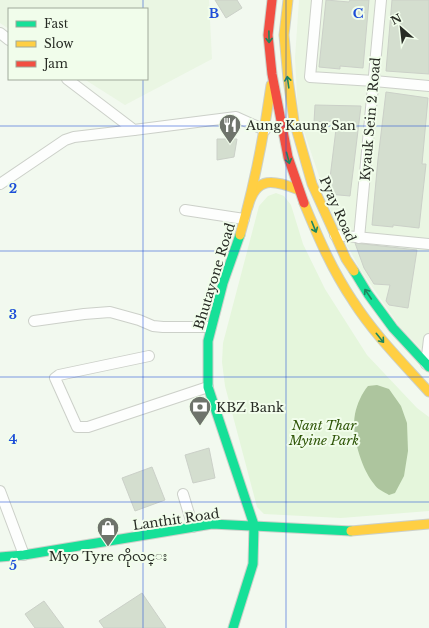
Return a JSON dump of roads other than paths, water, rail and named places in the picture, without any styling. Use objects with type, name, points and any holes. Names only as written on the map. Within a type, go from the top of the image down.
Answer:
[{"type":"main road","name":"Pyay Road","points":[[272,0],[268,35],[272,74],[288,158],[320,243],[353,302],[382,340],[429,392]]},
{"type":"main road","name":"Pyay Road","points":[[272,74],[284,35],[288,0]]},
{"type":"main road","name":"Pyay Road","points":[[284,35],[294,121],[312,184],[346,259],[368,294],[393,328],[427,365]]},
{"type":"main road","name":"Bhutayone Road","points":[[233,628],[253,564],[254,525],[208,387],[208,341],[223,283],[233,258],[248,207],[265,128],[272,74]]},
{"type":"main road","points":[[265,128],[294,121]]},
{"type":"main road","points":[[248,207],[253,192],[262,185],[276,181],[299,190],[312,184]]},
{"type":"main road","name":"Lanthit Road","points":[[0,557],[24,555],[212,524],[348,531],[429,524]]},
{"type":"street","points":[[317,0],[310,77],[374,80],[429,86]]},
{"type":"street","name":"Kyauk Sein 2 Road","points":[[359,238],[381,0]]},
{"type":"street","points":[[68,80],[134,130]]},
{"type":"street","points":[[0,184],[65,140],[74,137],[236,117],[265,128]]},
{"type":"street","points":[[185,210],[244,219]]},
{"type":"street","points":[[336,235],[429,244]]},
{"type":"street","points":[[34,322],[84,314],[110,312],[139,320],[153,326],[211,328]]},
{"type":"street","points":[[427,365],[429,339]]},
{"type":"street","points":[[149,356],[59,375],[55,378],[77,428],[88,427],[208,387]]},
{"type":"street","points":[[0,492],[24,555]]},
{"type":"street","points":[[183,494],[193,527]]},
{"type":"place","name":"Aung Kaung San","points":[[230,144]]},
{"type":"place","name":"KBZ Bank","points":[[200,426]]},
{"type":"place","name":"Myo Tyre ကိုလင္း","points":[[108,548]]},
{"type":"park label","name":"Nant Thar Myine Park","points":[[324,432]]}]
